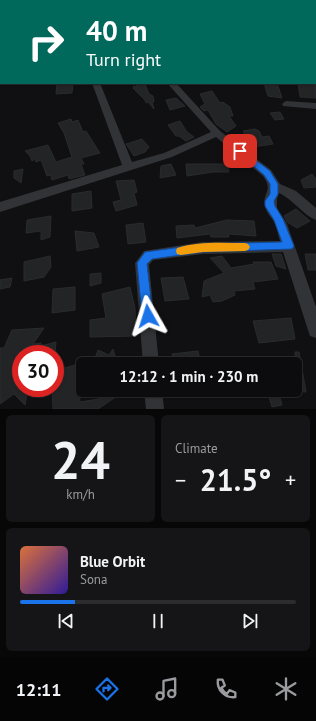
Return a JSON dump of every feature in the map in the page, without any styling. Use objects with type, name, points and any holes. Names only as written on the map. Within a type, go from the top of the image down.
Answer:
[{"type":"street","points":[[96,84],[128,167]]},
{"type":"street","points":[[172,84],[217,133],[267,173],[275,187],[274,194],[270,201],[270,206],[278,219],[316,330]]},
{"type":"street","points":[[286,104],[316,106]]},
{"type":"street","points":[[0,197],[0,208],[168,155],[217,133]]},
{"type":"street","points":[[275,187],[286,189],[292,193],[316,215]]},
{"type":"street","points":[[150,357],[142,263],[149,255],[203,248],[288,246]]},
{"type":"street","points":[[154,397],[155,409]]},
{"type":"building","points":[[57,84],[73,84],[72,93],[56,94]]},
{"type":"building","points":[[136,84],[145,84],[149,94],[153,96],[154,102],[152,102],[154,109],[148,102],[146,103],[145,100],[133,88],[134,86],[137,87]]},
{"type":"building","points":[[264,84],[277,84],[282,98],[268,96]]},
{"type":"building","points":[[298,84],[316,84],[316,98],[300,97]]},
{"type":"building","points":[[212,91],[220,103],[223,102],[230,107],[233,116],[229,116],[236,126],[227,132],[216,124],[208,110],[204,111],[200,107],[205,104],[200,94]]},
{"type":"building","points":[[176,98],[185,106],[170,110],[166,100]]},
{"type":"building","points":[[280,112],[284,119],[275,120],[270,113]]},
{"type":"building","points":[[71,119],[72,122],[78,120],[83,132],[86,131],[100,153],[81,158],[84,164],[81,164],[85,175],[69,179],[68,175],[52,180],[51,175],[47,176],[41,160],[36,162],[35,159],[32,161],[30,156],[25,151],[48,145],[56,162],[72,157],[64,133],[58,123]]},
{"type":"building","points":[[180,121],[187,132],[194,137],[186,141],[179,136],[176,136],[168,125]]},
{"type":"building","points":[[255,129],[259,131],[262,137],[269,136],[273,144],[253,147],[243,131]]},
{"type":"building","points":[[142,139],[149,147],[145,152],[134,156],[126,144]]},
{"type":"building","points":[[171,164],[176,175],[160,178],[161,166]]},
{"type":"building","points":[[186,164],[227,164],[229,172],[213,172],[187,176]]},
{"type":"building","points":[[23,169],[21,183],[14,178],[14,171]]},
{"type":"building","points":[[312,174],[316,179],[316,187],[304,188],[301,180]]},
{"type":"building","points":[[134,180],[137,192],[134,193],[137,205],[116,211],[113,202],[121,200],[116,181]]},
{"type":"building","points":[[91,191],[92,208],[72,211],[72,194]]},
{"type":"building","points":[[296,209],[310,221],[297,228],[287,222],[284,216]]},
{"type":"building","points":[[51,216],[50,237],[41,240],[41,231],[26,233],[27,220]]},
{"type":"building","points":[[227,220],[254,221],[256,236],[228,234],[229,237],[211,237],[210,234],[177,238],[176,226],[194,225],[195,228]]},
{"type":"building","points":[[143,223],[146,242],[128,244],[126,225]]},
{"type":"building","points":[[75,231],[94,233],[99,247],[77,251]]},
{"type":"building","points":[[272,254],[281,254],[286,269],[276,266]]},
{"type":"building","points":[[305,254],[316,254],[316,270],[308,270]]},
{"type":"building","points":[[50,256],[51,267],[44,277],[24,281],[24,262]]},
{"type":"building","points":[[222,256],[231,268],[254,264],[253,262],[271,262],[278,279],[253,282],[255,289],[234,291],[235,295],[222,301],[213,302],[210,295],[202,297],[204,281],[224,273],[210,258]]},
{"type":"building","points":[[101,273],[101,283],[90,286],[90,274]]},
{"type":"building","points":[[183,277],[189,299],[165,301],[161,278]]},
{"type":"building","points":[[12,278],[10,287],[0,289],[0,280]]},
{"type":"building","points":[[75,287],[75,310],[52,313],[53,289]]},
{"type":"building","points":[[130,287],[135,308],[136,336],[90,337],[90,320],[106,318],[102,294]]},
{"type":"building","points":[[291,318],[295,339],[259,343],[253,321]]},
{"type":"building","points":[[44,328],[33,344],[41,343],[41,345],[12,345],[12,395],[0,404],[0,348],[4,348],[12,330]]},
{"type":"building","points":[[56,342],[56,345],[45,345]]},
{"type":"building","points":[[113,349],[115,357],[96,357],[98,350],[109,355]]},
{"type":"building","points":[[198,351],[199,357],[173,357],[172,354]]},
{"type":"building","points":[[295,352],[299,352],[300,357],[295,357]]},
{"type":"building","points":[[76,365],[76,397],[80,397],[80,402],[99,399],[99,397],[116,397],[98,409],[53,409],[52,397],[64,397],[64,368]]},
{"type":"building","points":[[302,369],[306,392],[302,392]]},
{"type":"building","points":[[17,397],[26,397],[25,405]]},
{"type":"building","points":[[269,397],[280,397],[282,405],[272,407]]},
{"type":"slow traffic","points":[[181,251],[203,248],[245,247]]},
{"type":"route","points":[[148,316],[142,263],[149,255],[203,248],[288,246],[278,219],[270,206],[270,201],[274,194],[274,184],[267,173],[240,151]]}]
